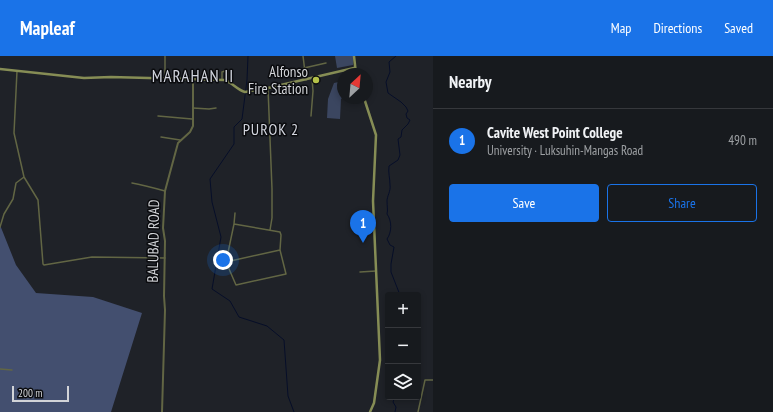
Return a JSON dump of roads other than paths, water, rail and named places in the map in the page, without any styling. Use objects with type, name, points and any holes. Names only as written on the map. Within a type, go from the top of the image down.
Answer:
[{"type":"main road","points":[[354,56],[354,68]]},
{"type":"main road","points":[[0,69],[84,78],[222,80],[230,82],[245,92],[306,80],[337,72]]},
{"type":"main road","points":[[366,104],[376,132],[373,201],[380,360],[374,403],[370,412]]},
{"type":"street","points":[[165,56],[165,78]]},
{"type":"street","points":[[303,56],[306,80]]},
{"type":"street","points":[[304,68],[326,63]]},
{"type":"street","points":[[17,71],[14,133],[24,177],[38,200],[40,243],[43,264],[92,257],[165,258]]},
{"type":"street","points":[[222,80],[222,72],[225,71]]},
{"type":"street","points":[[311,116],[314,90],[312,78]]},
{"type":"street","name":"BALUBAD ROAD","points":[[162,412],[165,333],[165,241],[163,228],[165,191],[176,147],[180,140],[192,129],[193,79]]},
{"type":"street","points":[[268,88],[272,218],[270,230]]},
{"type":"street","points":[[193,108],[216,108]]},
{"type":"street","points":[[158,116],[193,119]]},
{"type":"street","points":[[161,137],[180,140]]},
{"type":"street","points":[[0,227],[4,214],[13,199],[16,182],[24,177]]},
{"type":"street","points":[[132,183],[165,191]]},
{"type":"street","points":[[234,224],[281,233],[280,250],[286,274],[236,286],[226,262],[235,213]]},
{"type":"street","points":[[226,262],[280,250]]},
{"type":"street","points":[[360,272],[376,271]]},
{"type":"street","points":[[0,369],[12,370]]},
{"type":"street","points":[[418,412],[425,380],[433,380]]},
{"type":"waterway","points":[[248,56],[247,80],[242,119],[234,127],[234,144],[210,179],[212,202],[221,237],[212,289],[230,301],[239,317],[267,326],[284,340],[288,396],[294,412]]},
{"type":"waterway","points":[[396,56],[389,62],[390,72],[386,82],[388,93],[406,107],[408,111],[406,114],[407,118],[410,120],[402,130],[401,137],[398,139],[400,155],[398,160],[389,166],[390,187],[387,199],[387,214],[391,226],[387,239],[390,245],[394,247],[391,272],[399,292]]},
{"type":"waterway","points":[[394,400],[393,402],[396,407],[395,412]]},
{"type":"place","name":"Alfonso Fire Station","points":[[316,80]]},
{"type":"place","name":"Cavite West Point College","points":[[363,243]]},
{"type":"district","name":"MARAHAN II","points":[[193,76]]},
{"type":"district","name":"PUROK 2","points":[[271,129]]}]
